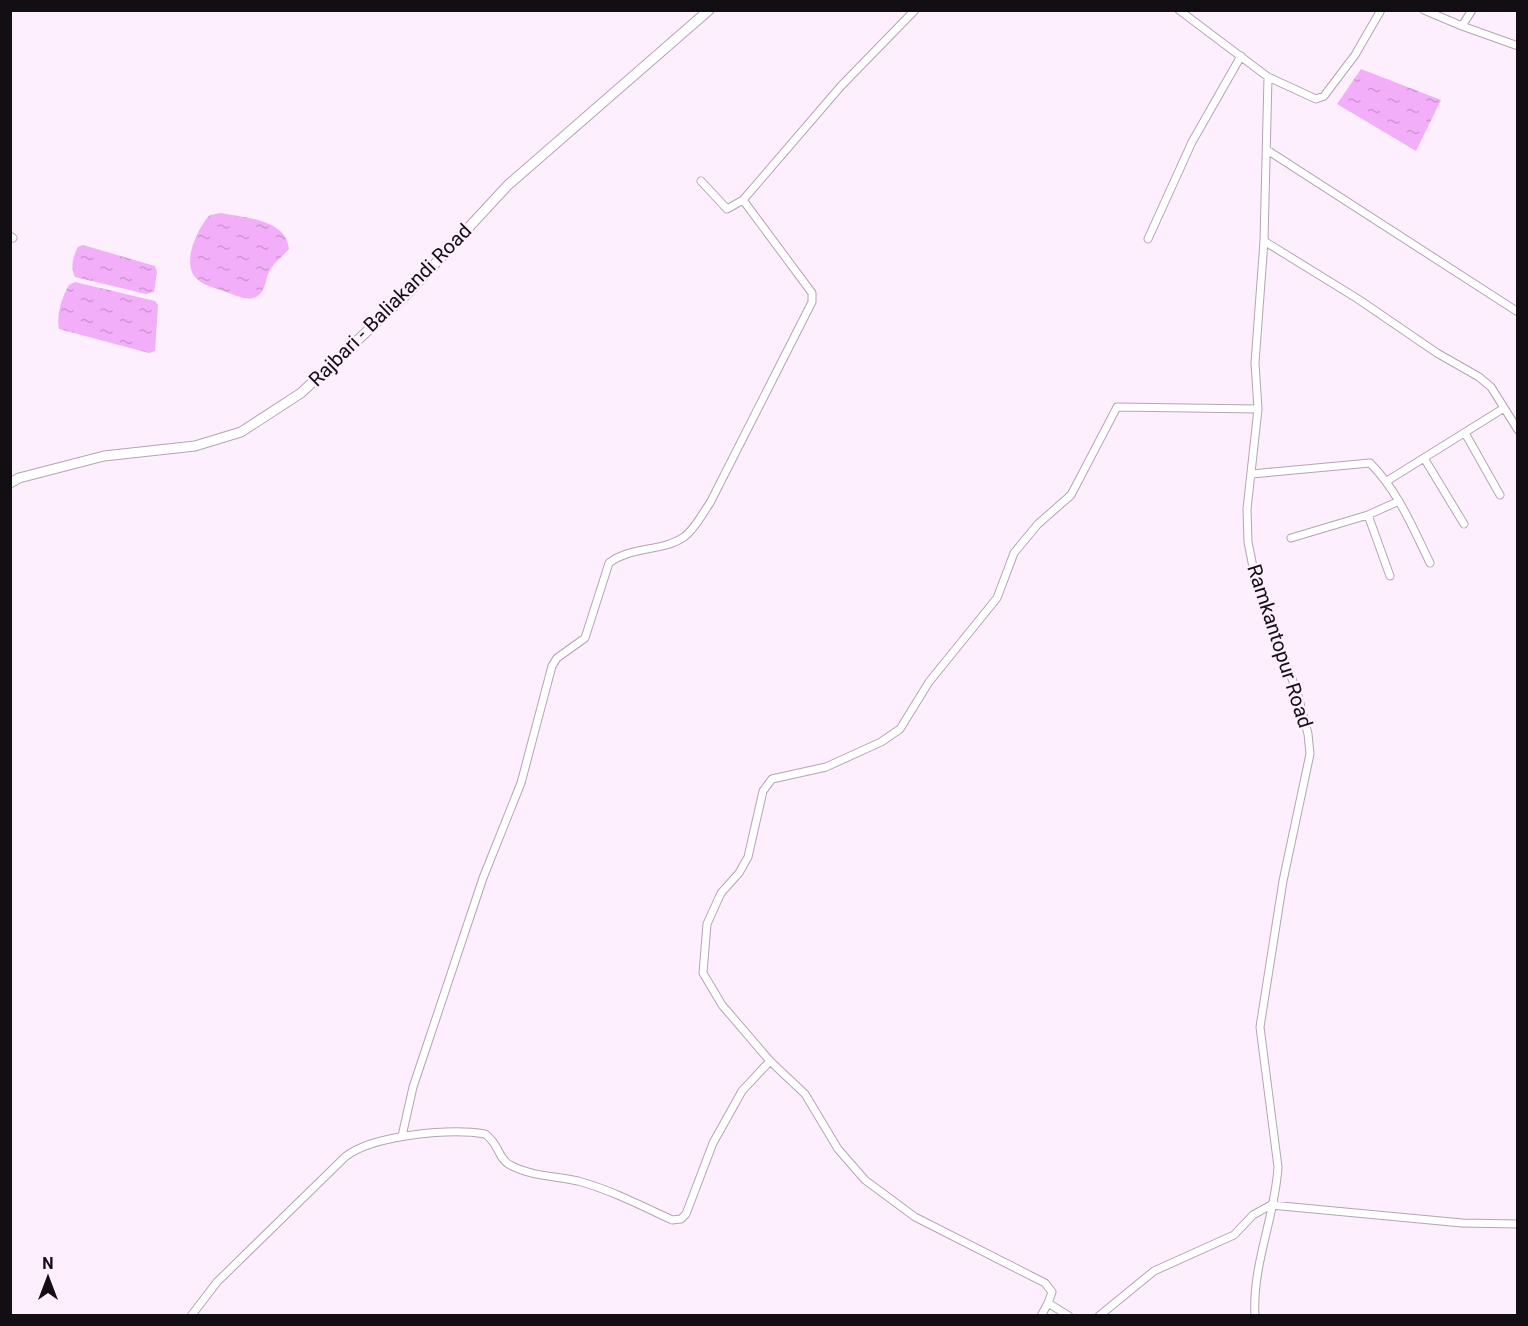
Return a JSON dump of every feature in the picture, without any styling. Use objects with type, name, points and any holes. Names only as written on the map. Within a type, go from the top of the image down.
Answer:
[{"type":"main road","name":"Rajbari - Baliakandi Road","points":[[10,483],[19,478],[104,456],[207,443],[240,432],[301,393],[408,293],[508,185],[709,10]]},
{"type":"street","points":[[701,181],[727,209],[743,200],[841,86],[915,10]]},
{"type":"street","points":[[1179,10],[1268,77],[1317,99],[1322,98],[1355,55],[1381,10]]},
{"type":"street","points":[[1424,10],[1518,46]]},
{"type":"street","points":[[1462,26],[1472,10]]},
{"type":"street","points":[[1148,239],[1192,142],[1240,56]]},
{"type":"street","name":"Ramkantopur Road","points":[[1255,1316],[1257,1271],[1276,1189],[1278,1167],[1260,1027],[1283,881],[1310,754],[1308,734],[1298,696],[1253,567],[1247,520],[1258,409],[1255,363],[1264,242],[1268,77]]},
{"type":"street","points":[[1267,150],[1518,312]]},
{"type":"street","points":[[402,1136],[412,1087],[483,878],[521,783],[552,666],[556,658],[585,638],[609,562],[624,554],[677,541],[692,528],[710,503],[812,302],[812,293],[743,200]]},
{"type":"street","points":[[1264,242],[1358,299],[1437,353],[1479,377],[1491,387],[1518,430]]},
{"type":"street","points":[[1041,1316],[1052,1292],[1045,1283],[915,1217],[865,1180],[838,1149],[805,1094],[770,1061],[722,1005],[703,973],[707,924],[721,893],[739,873],[748,856],[766,785],[772,779],[826,767],[881,742],[900,729],[929,682],[997,598],[1014,553],[1038,524],[1071,495],[1117,407],[1258,409]]},
{"type":"street","points":[[1387,481],[1504,408]]},
{"type":"street","points":[[1464,433],[1500,495]]},
{"type":"street","points":[[1424,458],[1464,524]]},
{"type":"street","points":[[1252,474],[1370,463],[1387,481],[1430,563]]},
{"type":"street","points":[[1291,538],[1368,515],[1399,501]]},
{"type":"street","points":[[1368,515],[1390,576]]},
{"type":"street","points":[[191,1316],[217,1282],[345,1157],[354,1150],[402,1136],[485,1134],[495,1140],[508,1164],[520,1169],[579,1182],[672,1220],[681,1219],[686,1214],[713,1143],[737,1099],[770,1061]]},
{"type":"street","points":[[1099,1316],[1154,1271],[1234,1235],[1253,1215],[1271,1205],[1462,1222],[1518,1224]]},
{"type":"street","points":[[1048,1303],[1069,1316]]},
{"type":"water","points":[[1361,69],[1441,100],[1416,151],[1337,104]]},
{"type":"water","points":[[221,213],[263,222],[280,231],[286,239],[289,249],[272,267],[263,290],[256,297],[242,298],[211,287],[199,281],[192,271],[191,255],[196,236],[210,215]]},
{"type":"water","points":[[83,245],[155,266],[157,272],[154,292],[146,294],[75,277],[72,266],[74,258],[78,247]]},
{"type":"water","points":[[75,282],[155,301],[158,305],[155,351],[149,353],[59,329],[58,318],[62,301],[69,285]]}]
